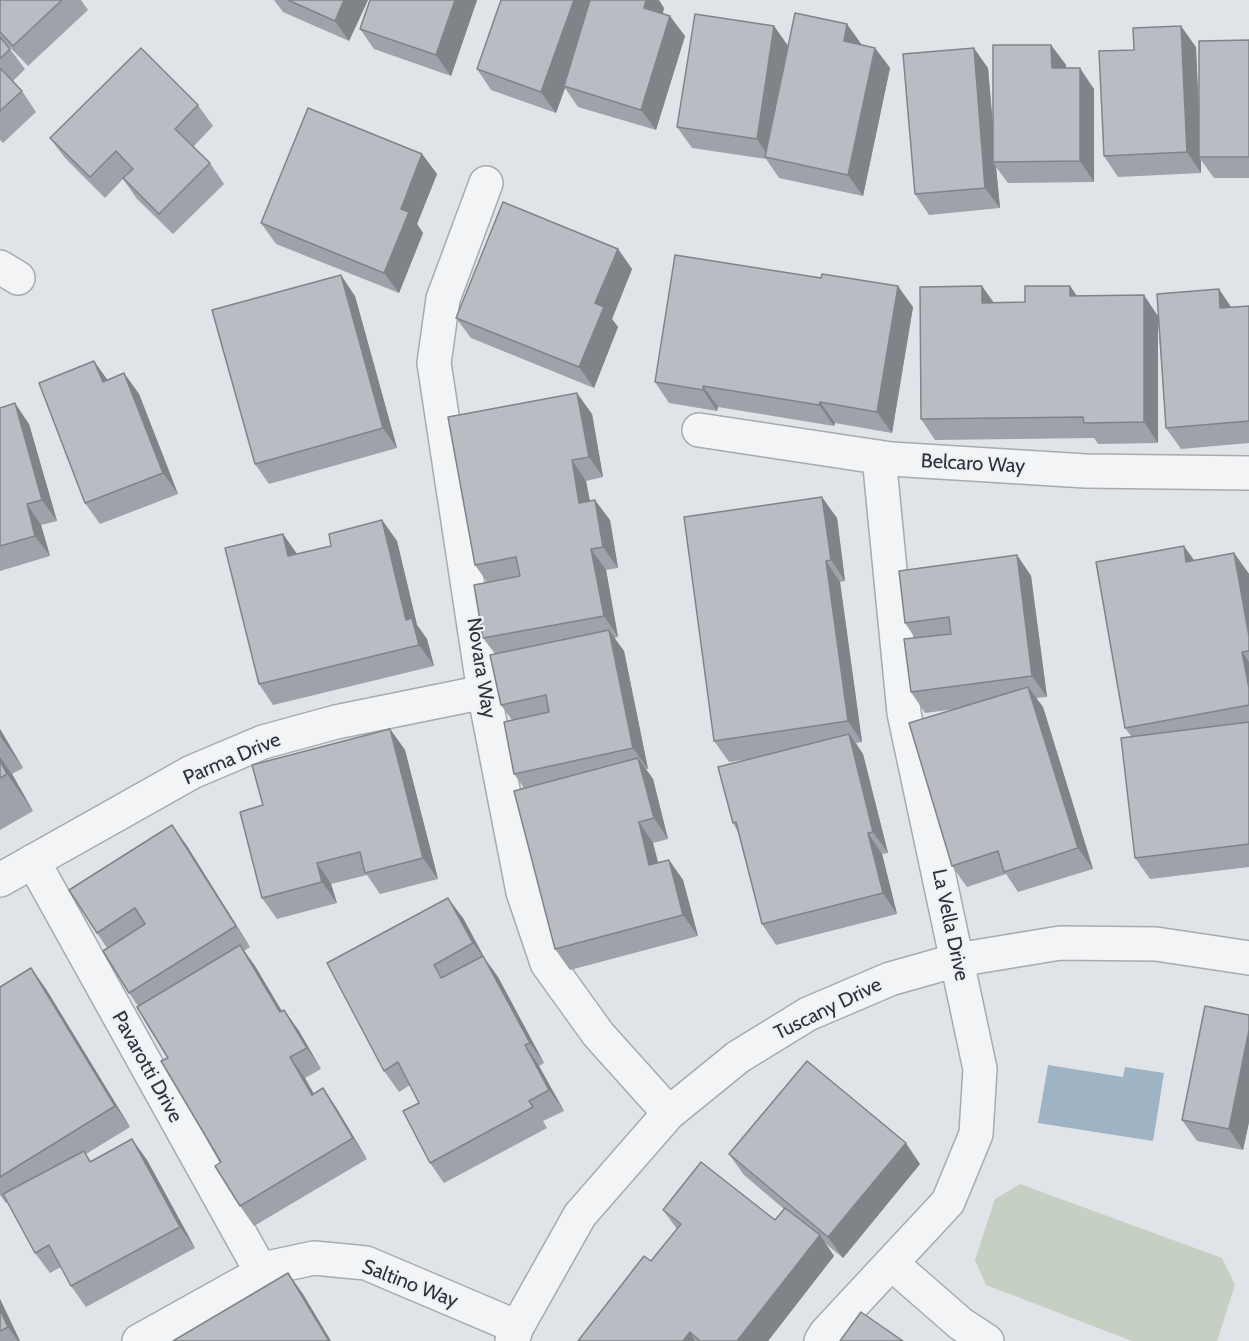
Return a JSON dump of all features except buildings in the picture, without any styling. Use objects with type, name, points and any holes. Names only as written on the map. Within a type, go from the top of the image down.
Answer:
[{"type":"street","name":"Novara Way","points":[[486,183],[443,299],[434,363],[484,693],[523,892],[547,963],[598,1034],[669,1113]]},
{"type":"street","name":"Belcaro Way","points":[[699,430],[879,457],[1086,471],[1249,473]]},
{"type":"street","name":"La Vella Drive","points":[[821,1341],[948,1202],[975,1134],[980,1069],[904,713],[879,457]]},
{"type":"street","name":"Parma Drive","points":[[0,880],[192,772],[262,742],[336,722],[484,693]]},
{"type":"street","name":"Pavarotti Drive","points":[[33,861],[262,1273]]},
{"type":"street","name":"Tuscany Drive","points":[[514,1334],[580,1215],[669,1113],[738,1057],[808,1014],[890,978],[957,960],[1060,943],[1156,944],[1249,958]]},
{"type":"street","name":"Saltino Way","points":[[140,1341],[273,1267],[314,1258],[366,1263],[514,1334]]},
{"type":"street","points":[[891,1263],[961,1324],[987,1341]]},
{"type":"green space","points":[[1020,1184],[1222,1258],[1235,1285],[1217,1341],[1132,1341],[986,1285],[975,1260],[995,1199]]},
{"type":"water","points":[[1048,1065],[1123,1077],[1125,1067],[1164,1073],[1153,1141],[1038,1123]]}]
